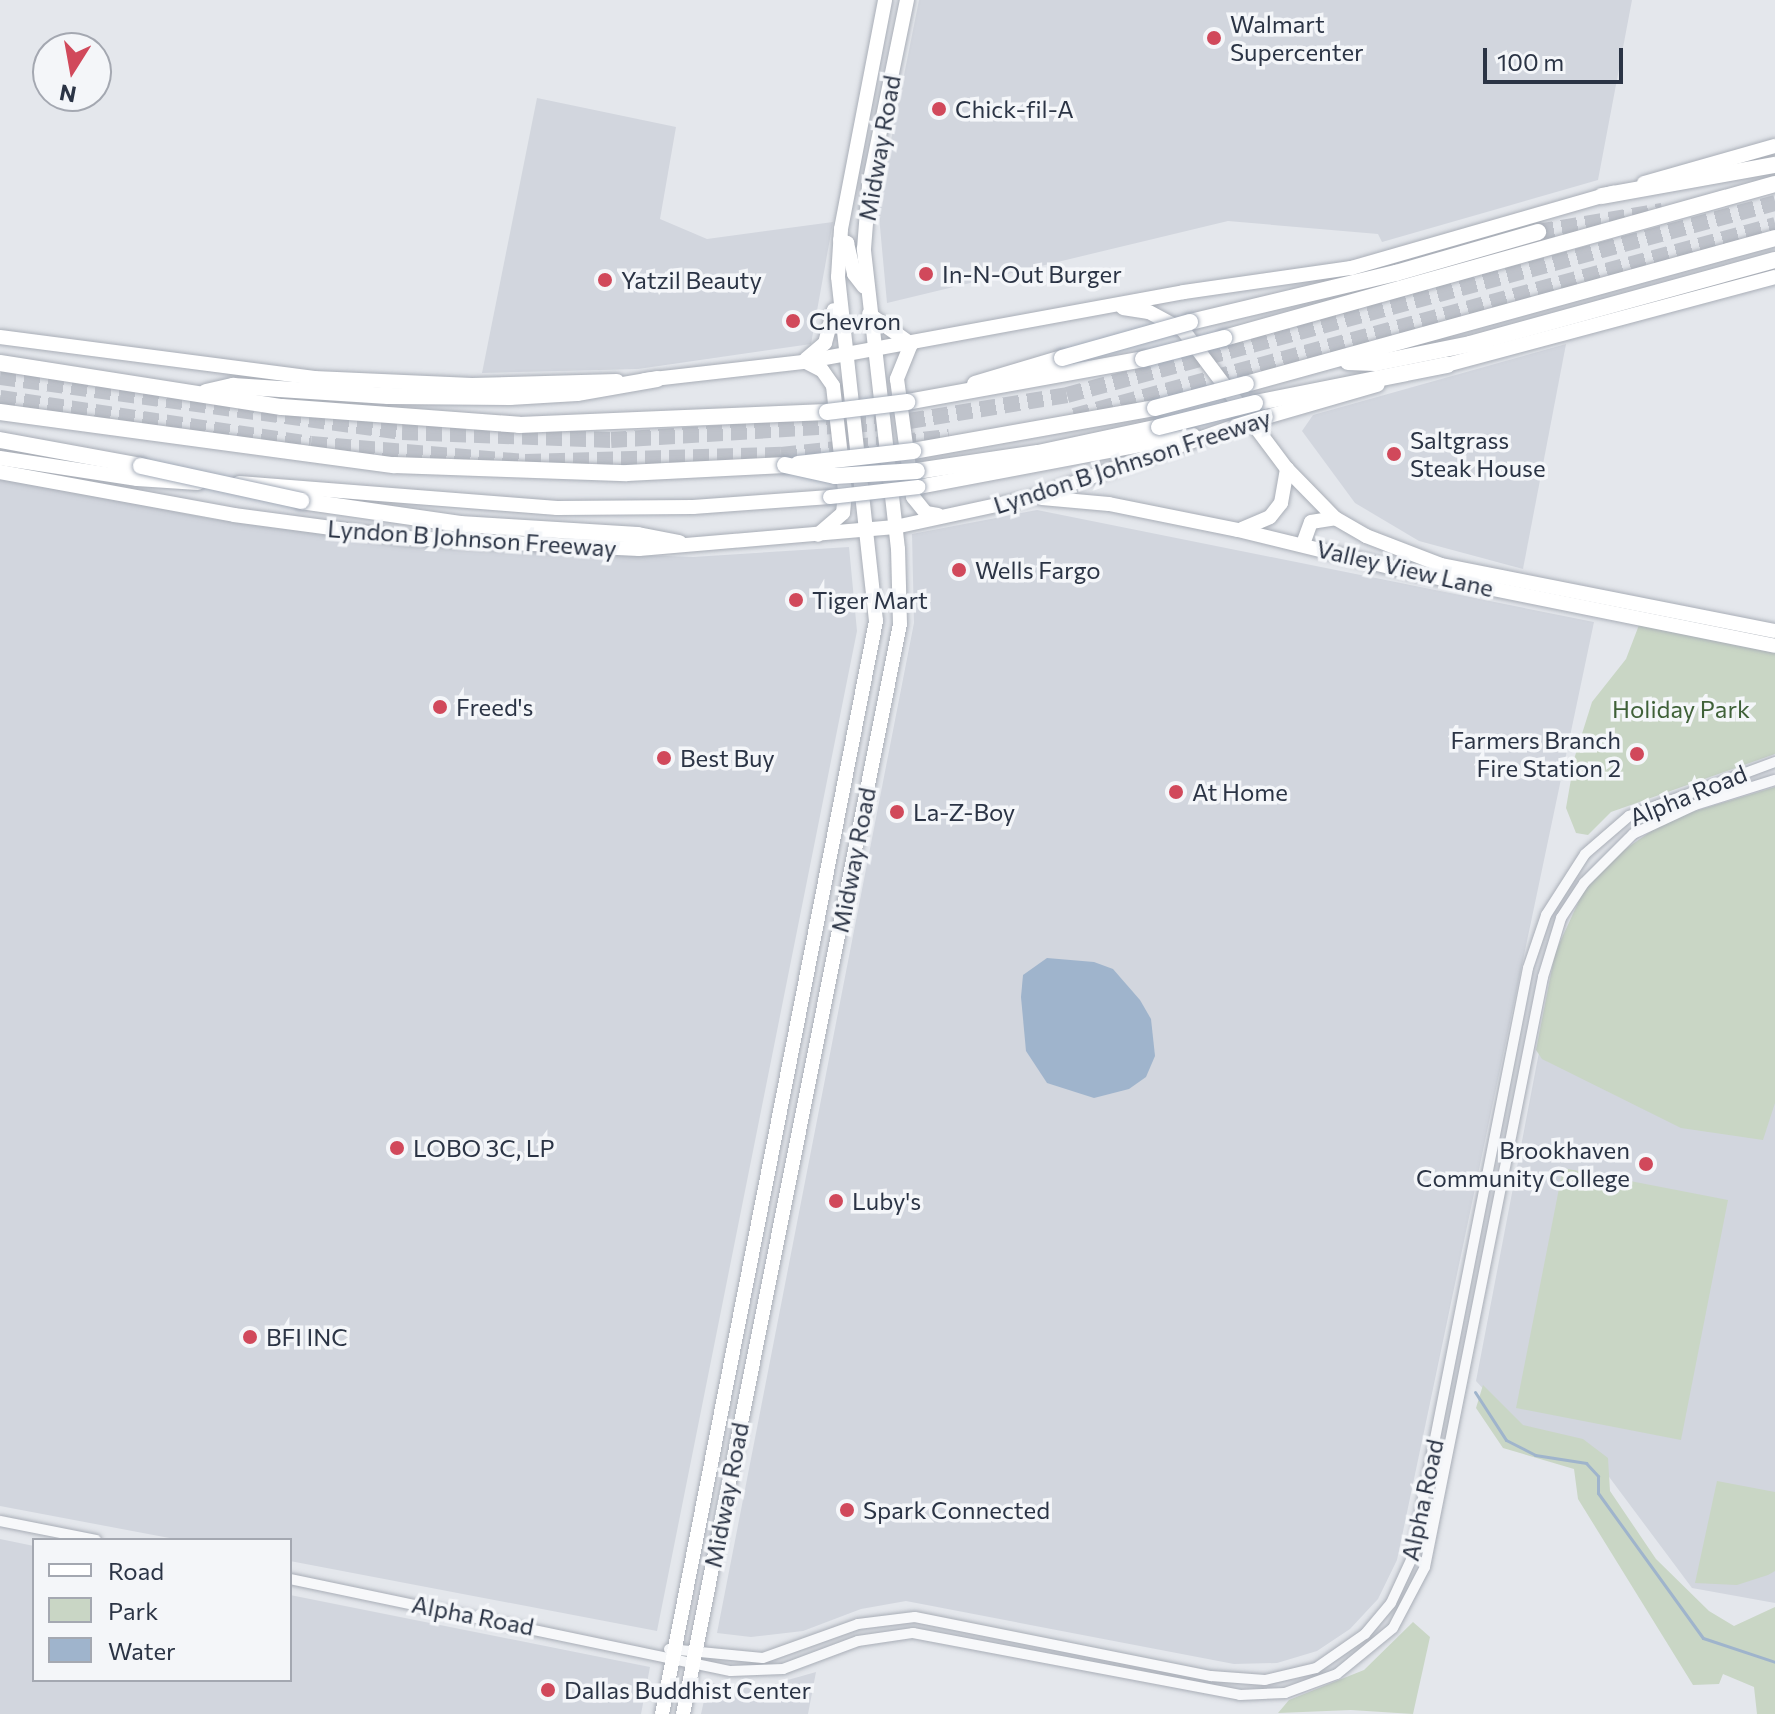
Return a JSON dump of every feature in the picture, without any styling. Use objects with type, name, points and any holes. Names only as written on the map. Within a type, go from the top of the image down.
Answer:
[{"type":"highway","points":[[1602,196],[1775,165]]},
{"type":"highway","points":[[0,363],[344,414],[519,425],[776,416],[907,402],[1143,359],[1775,184]]},
{"type":"highway","points":[[948,395],[1062,358],[1190,322],[1396,273],[1538,232]]},
{"type":"highway","name":"Lyndon B Johnson Freeway","points":[[0,412],[394,465],[627,473],[785,465],[913,451],[1155,408],[1775,238]]},
{"type":"highway","points":[[1331,361],[1376,363],[1470,344],[1775,260]]},
{"type":"highway","points":[[785,465],[835,476],[918,479],[1252,410],[1447,365]]},
{"type":"highway","points":[[197,394],[233,386],[388,396],[510,397],[577,393],[657,379]]},
{"type":"highway","points":[[0,440],[141,466],[301,501],[460,524],[638,535],[679,543]]},
{"type":"main road","name":"Midway Road","points":[[662,1714],[876,621],[839,292],[840,240],[885,0]]},
{"type":"main road","name":"Midway Road","points":[[683,1714],[900,624],[895,527],[877,350],[864,287],[866,204],[907,0]]},
{"type":"main road","points":[[880,24],[901,28]]},
{"type":"main road","points":[[861,120],[881,126]]},
{"type":"main road","name":"Lyndon B Johnson Freeway","points":[[0,337],[114,356],[328,379],[472,385],[657,379],[803,362],[1351,268],[1775,146]]},
{"type":"main road","points":[[840,240],[847,243],[854,274],[864,287]]},
{"type":"main road","name":"Lyndon B Johnson Freeway","points":[[0,472],[234,515],[406,538],[639,549],[679,543],[814,537],[895,527],[1034,497],[1266,417],[1775,277]]},
{"type":"main road","points":[[814,537],[843,513],[845,491],[833,386],[822,370],[803,362],[829,335],[839,292]]},
{"type":"main road","name":"Lyndon B Johnson Freeway","points":[[1111,308],[1149,312],[1173,321],[1252,410]]},
{"type":"main road","points":[[869,314],[911,344],[897,379],[913,497],[926,513],[946,516]]},
{"type":"main road","name":"Valley View Lane","points":[[1252,410],[1287,469],[1335,518],[1429,569],[1775,646]]},
{"type":"main road","points":[[0,458],[137,479],[275,483],[512,507],[693,507],[830,497],[918,479],[1236,426]]},
{"type":"main road","points":[[1238,530],[1270,517],[1284,495],[1287,469]]},
{"type":"main road","name":"Valley View Lane","points":[[1034,497],[1083,500],[1429,569],[1775,631]]},
{"type":"main road","points":[[1303,544],[1311,522],[1335,518]]},
{"type":"main road","points":[[865,684],[887,688]]},
{"type":"main road","points":[[832,846],[855,851]]},
{"type":"street","name":"Alpha Road","points":[[694,1658],[771,1657],[858,1624],[915,1617],[1225,1678],[1265,1680],[1316,1668],[1365,1634],[1391,1603],[1411,1560],[1528,968],[1546,915],[1585,854],[1629,816],[1775,762]]},
{"type":"street","name":"Alpha Road","points":[[292,1579],[766,1672],[858,1641],[913,1633],[1260,1696],[1318,1682],[1375,1647],[1411,1601],[1430,1550],[1543,977],[1561,918],[1584,883],[1633,834],[1695,805],[1775,780]]},
{"type":"street","points":[[0,1521],[86,1538]]},
{"type":"street","points":[[913,1633],[915,1617]]},
{"type":"street","points":[[1365,1634],[1375,1647]]},
{"type":"street","points":[[1260,1696],[1264,1688],[1304,1677],[1316,1668]]},
{"type":"shaded area","points":[[919,0],[1632,0],[1598,180],[1382,242],[1378,234],[1228,221],[887,303],[878,205]]},
{"type":"shaded area","points":[[537,98],[676,127],[660,219],[707,239],[833,222],[811,344],[638,369],[482,373]]},
{"type":"shaded area","points":[[1566,344],[1523,569],[1419,541],[1355,503],[1302,431],[1313,415]]},
{"type":"shaded area","points":[[0,477],[212,519],[529,551],[693,557],[849,547],[857,631],[657,1631],[292,1561],[292,1538],[169,1538],[0,1506]]},
{"type":"shaded area","points":[[1037,510],[1594,622],[1397,1560],[1378,1599],[1350,1629],[1317,1651],[1277,1663],[1234,1664],[906,1601],[861,1609],[803,1631],[751,1637],[717,1633],[914,623],[912,534]]},
{"type":"shaded area","name":"Brookhaven Community College","points":[[1775,791],[1775,1603],[1692,1588],[1586,1446],[1521,1430],[1476,1381],[1559,948]]},
{"type":"shaded area","points":[[0,1539],[32,1546],[32,1682],[292,1682],[292,1595],[650,1667],[641,1714],[0,1714]]},
{"type":"shaded area","points":[[816,1672],[808,1714],[701,1714],[708,1683],[763,1687]]},
{"type":"green space","name":"Holiday Park","points":[[1639,625],[1775,653],[1775,754],[1611,812],[1588,835],[1576,833],[1566,808],[1575,756],[1592,702],[1626,659]]},
{"type":"green space","points":[[1775,787],[1775,1103],[1763,1140],[1681,1128],[1542,1059],[1536,1050],[1555,953],[1583,892],[1621,852],[1669,819]]},
{"type":"green space","points":[[1563,1168],[1728,1200],[1681,1440],[1516,1408]]},
{"type":"green space","points":[[1483,1385],[1523,1425],[1583,1439],[1608,1458],[1610,1491],[1656,1559],[1709,1611],[1734,1626],[1775,1607],[1775,1714],[1757,1714],[1754,1687],[1723,1674],[1719,1684],[1693,1685],[1578,1499],[1574,1469],[1503,1448],[1476,1408]]},
{"type":"green space","points":[[1717,1481],[1775,1492],[1775,1571],[1737,1585],[1695,1583]]},
{"type":"green space","points":[[1413,1622],[1430,1637],[1413,1714],[1351,1710],[1278,1713],[1289,1700],[1364,1670]]},
{"type":"water","points":[[1047,958],[1094,962],[1113,969],[1140,1000],[1151,1019],[1155,1056],[1146,1077],[1129,1089],[1094,1098],[1047,1083],[1026,1051],[1021,997],[1023,975]]},
{"type":"waterway","points":[[1475,1392],[1506,1440],[1535,1455],[1586,1463],[1598,1476],[1598,1493],[1703,1638],[1775,1662]]},
{"type":"tunnel","points":[[0,377],[402,432],[611,440],[909,421],[1067,395],[1775,203]]},
{"type":"tunnel","points":[[1538,232],[1662,211]]},
{"type":"tunnel","points":[[1074,416],[1775,225]]},
{"type":"tunnel","points":[[0,398],[311,444],[525,462],[781,455],[949,437]]},
{"type":"place","name":"Walmart Supercenter","points":[[1214,38]]},
{"type":"place","name":"Chick-fil-A","points":[[939,109]]},
{"type":"place","name":"In-N-Out Burger","points":[[926,274]]},
{"type":"place","name":"Yatzil Beauty","points":[[605,280]]},
{"type":"place","name":"Chevron","points":[[793,321]]},
{"type":"place","name":"Saltgrass Steak House","points":[[1394,454]]},
{"type":"place","name":"Wells Fargo","points":[[959,570]]},
{"type":"place","name":"Tiger Mart","points":[[796,600]]},
{"type":"place","name":"Freed's","points":[[440,707]]},
{"type":"place","name":"Farmers Branch Fire Station 2","points":[[1637,754]]},
{"type":"place","name":"Best Buy","points":[[664,758]]},
{"type":"place","name":"At Home","points":[[1176,792]]},
{"type":"place","name":"La-Z-Boy","points":[[897,812]]},
{"type":"place","name":"LOBO 3C, LP","points":[[397,1148]]},
{"type":"place","name":"Brookhaven Community College","points":[[1646,1164]]},
{"type":"place","name":"Luby's","points":[[836,1201]]},
{"type":"place","name":"BFI INC","points":[[250,1337]]},
{"type":"place","name":"Spark Connected","points":[[847,1510]]},
{"type":"place","name":"Dallas Buddhist Center","points":[[548,1690]]}]
